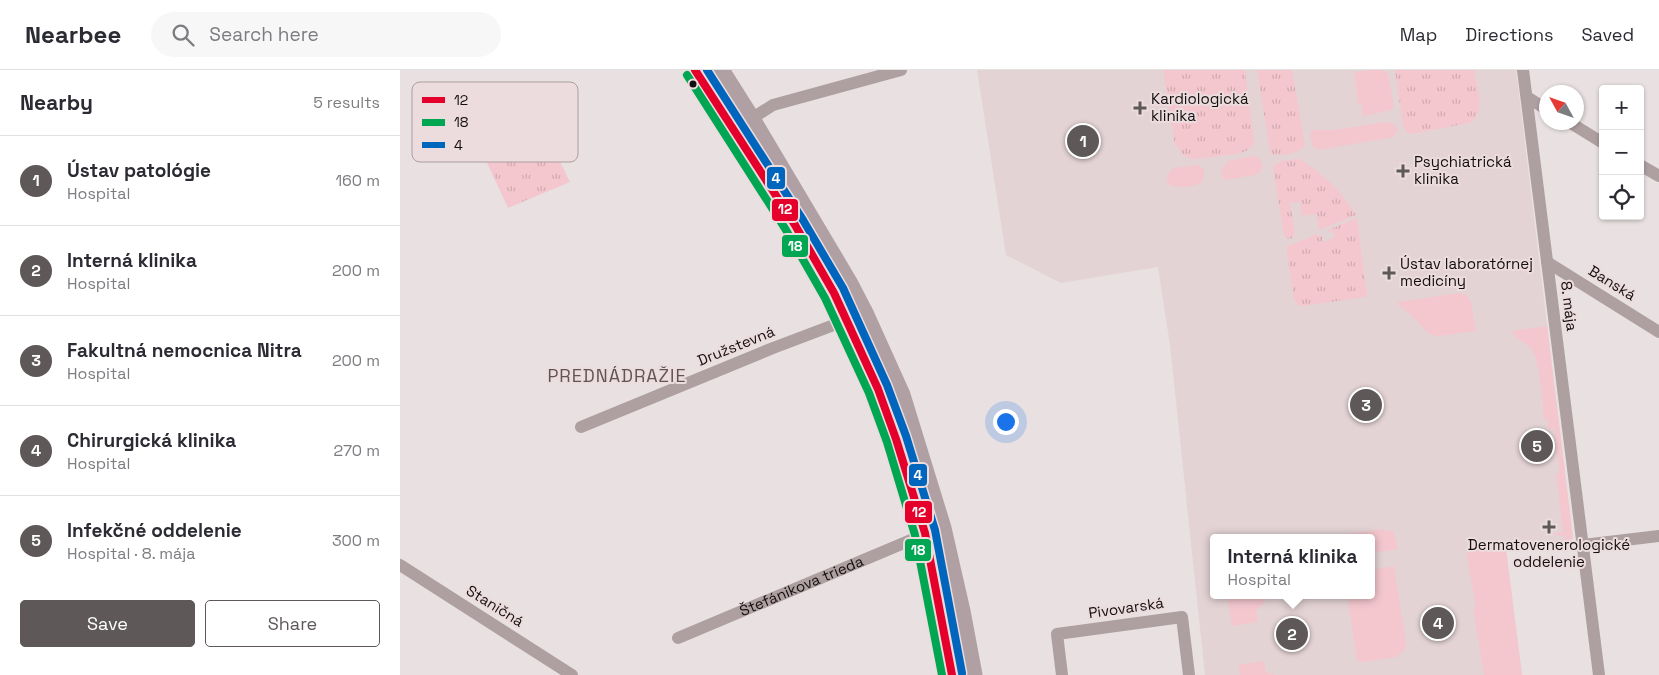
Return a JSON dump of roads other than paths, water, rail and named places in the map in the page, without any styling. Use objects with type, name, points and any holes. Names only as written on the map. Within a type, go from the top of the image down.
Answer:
[{"type":"main road","points":[[695,70],[795,225],[834,293],[856,317]]},
{"type":"main road","points":[[720,70],[752,119],[844,276],[884,406],[934,531],[961,611],[973,675]]},
{"type":"main road","points":[[734,130],[752,119]]},
{"type":"main road","points":[[934,531],[941,613],[952,675]]},
{"type":"street","points":[[752,119],[773,105],[901,70]]},
{"type":"street","name":"8. mája","points":[[1523,70],[1598,675]]},
{"type":"street","points":[[1527,97],[1539,105]]},
{"type":"street","points":[[1583,130],[1599,140]]},
{"type":"street","points":[[1644,167],[1659,176]]},
{"type":"street","name":"Banská","points":[[1547,262],[1659,332]]},
{"type":"street","name":"Družstevná","points":[[582,427],[772,348],[856,317]]},
{"type":"street","name":"Štefánikova trieda","points":[[678,638],[934,531]]},
{"type":"street","points":[[1583,545],[1659,536]]},
{"type":"street","name":"Staničná","points":[[400,565],[572,675]]},
{"type":"street","name":"Pivovarská","points":[[1062,675],[1057,634],[1182,617],[1188,675]]},
{"type":"place","name":"Kardiologická klinika","points":[[1140,108]]},
{"type":"place","name":"Ústav patológie","points":[[1083,141]]},
{"type":"place","name":"Psychiatrická klinika","points":[[1403,171]]},
{"type":"place","name":"Ústav laboratórnej medicíny","points":[[1389,273]]},
{"type":"place","name":"Fakultná nemocnica Nitra","points":[[1366,405]]},
{"type":"place","name":"Infekčné oddelenie","points":[[1537,446]]},
{"type":"place","name":"Dermatovenerologické oddelenie","points":[[1549,527]]},
{"type":"place","name":"Chirurgická klinika","points":[[1438,623]]},
{"type":"place","name":"Interná klinika","points":[[1292,634]]},
{"type":"district","name":"PREDNÁDRAŽIE","points":[[617,376]]}]
